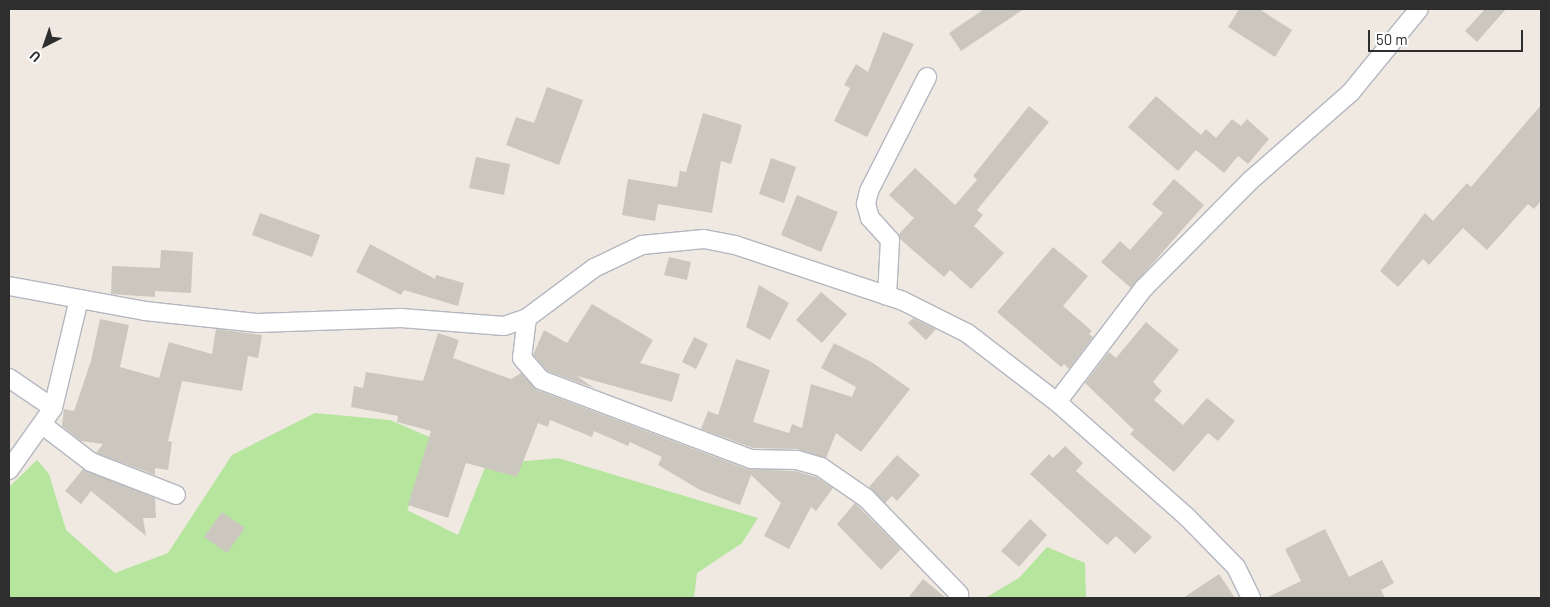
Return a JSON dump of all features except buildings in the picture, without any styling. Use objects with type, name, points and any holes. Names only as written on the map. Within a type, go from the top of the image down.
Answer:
[{"type":"street","points":[[1057,402],[1144,288],[1238,193],[1351,92],[1419,9]]},
{"type":"street","points":[[887,296],[890,240],[870,218],[866,204],[869,191],[927,77]]},
{"type":"street","points":[[9,286],[79,299],[258,323],[401,318],[504,326],[527,318],[619,254],[642,244],[672,240],[704,239],[734,245],[887,296],[936,315],[967,333],[1057,402],[1222,552],[1243,577],[1251,598]]},
{"type":"street","points":[[9,470],[44,426],[53,408],[79,299]]},
{"type":"street","points":[[527,318],[522,358],[541,380],[751,459],[797,460],[821,467],[866,498],[958,594]]},
{"type":"street","points":[[9,378],[53,408]]},
{"type":"street","points":[[44,426],[91,462],[176,495]]},
{"type":"green space","points":[[315,413],[390,420],[441,442],[407,510],[458,535],[486,465],[558,458],[758,518],[742,543],[697,573],[694,598],[9,598],[9,487],[37,460],[49,474],[66,530],[115,573],[168,553],[232,455]]},
{"type":"green space","points":[[1047,547],[1085,563],[1086,598],[985,598],[1019,578]]}]
